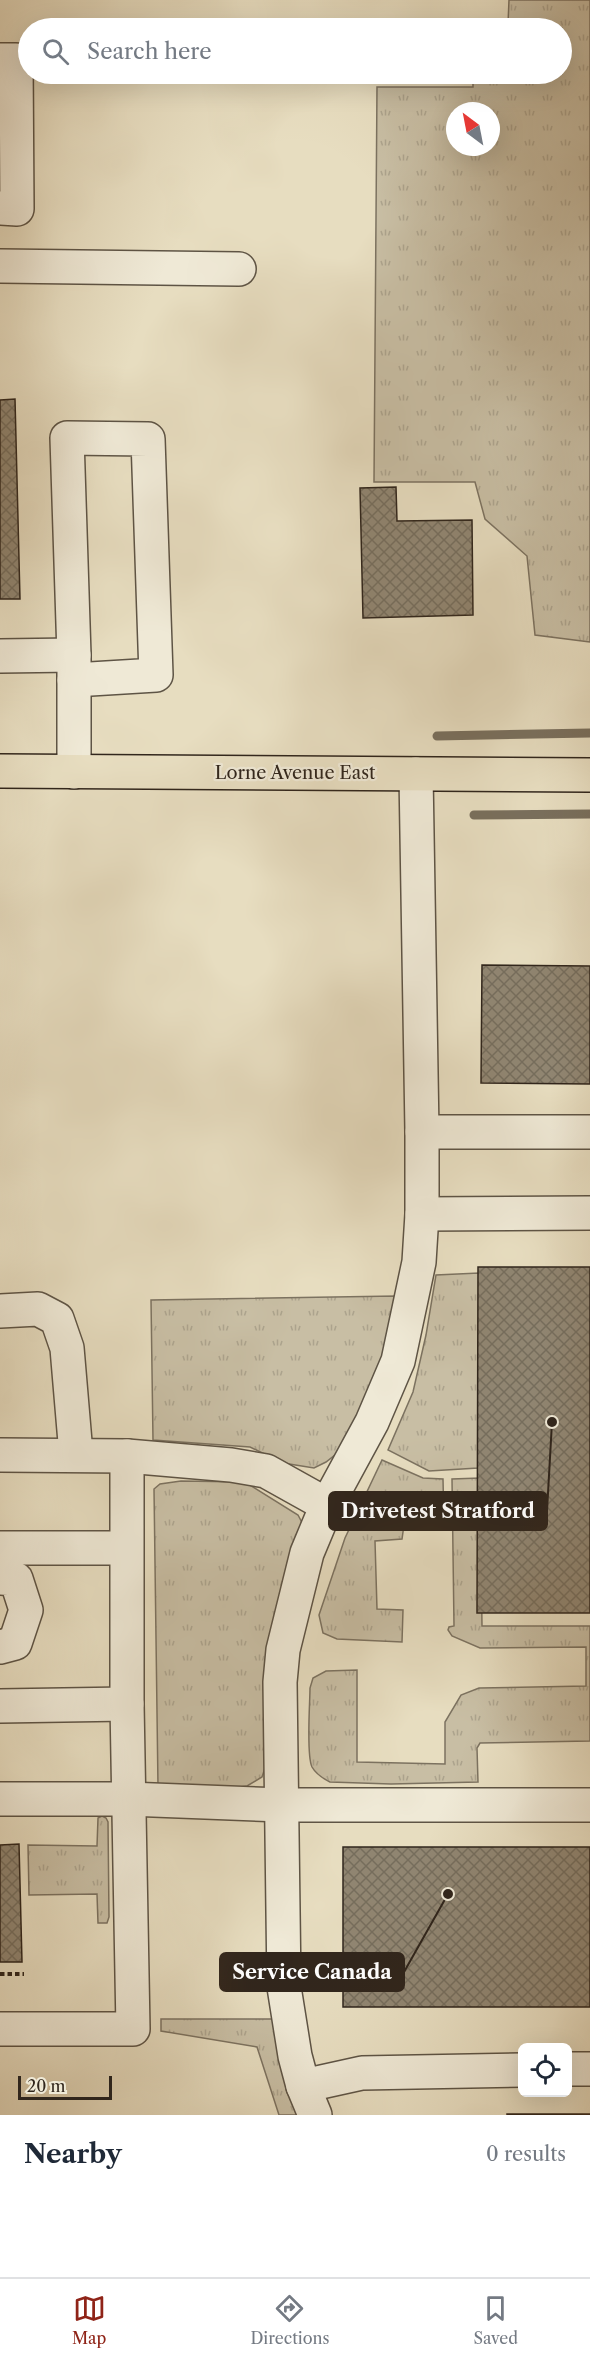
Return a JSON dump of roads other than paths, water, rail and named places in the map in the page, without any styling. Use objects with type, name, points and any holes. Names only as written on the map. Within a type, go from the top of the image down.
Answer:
[{"type":"main road","name":"Lorne Avenue East","points":[[0,771],[590,775]]},
{"type":"lane","points":[[0,60],[16,60],[17,209],[0,208]]},
{"type":"lane","points":[[0,266],[239,269]]},
{"type":"lane","points":[[0,656],[74,668],[156,675],[148,439],[67,438],[74,668],[74,772]]},
{"type":"lane","points":[[416,774],[422,1132],[422,1214],[419,1262],[398,1362],[372,1422],[327,1505],[308,1553],[283,1650],[280,1682],[284,1987],[295,2056],[309,2101],[362,2073],[518,2070]]},
{"type":"lane","points":[[422,1132],[590,1132]]},
{"type":"lane","points":[[422,1214],[590,1213]]},
{"type":"lane","points":[[0,1311],[38,1309],[57,1319],[67,1348],[76,1454]]},
{"type":"lane","points":[[0,1455],[127,1456],[231,1465],[266,1471],[327,1505]]},
{"type":"lane","points":[[0,2029],[133,2029],[127,1704],[127,1456]]},
{"type":"lane","points":[[0,1548],[126,1548]]},
{"type":"lane","points":[[0,1578],[16,1579],[26,1610],[15,1643],[0,1647]]},
{"type":"lane","points":[[0,1706],[127,1704]]},
{"type":"lane","points":[[0,1799],[128,1799],[282,1804],[590,1805]]},
{"type":"lane","points":[[572,2069],[590,2068]]},
{"type":"waterway","points":[[437,736],[590,733]]},
{"type":"waterway","points":[[474,815],[590,814]]},
{"type":"place","name":"Drivetest Stratford","points":[[552,1422]]},
{"type":"place","name":"Service Canada","points":[[448,1894]]}]
